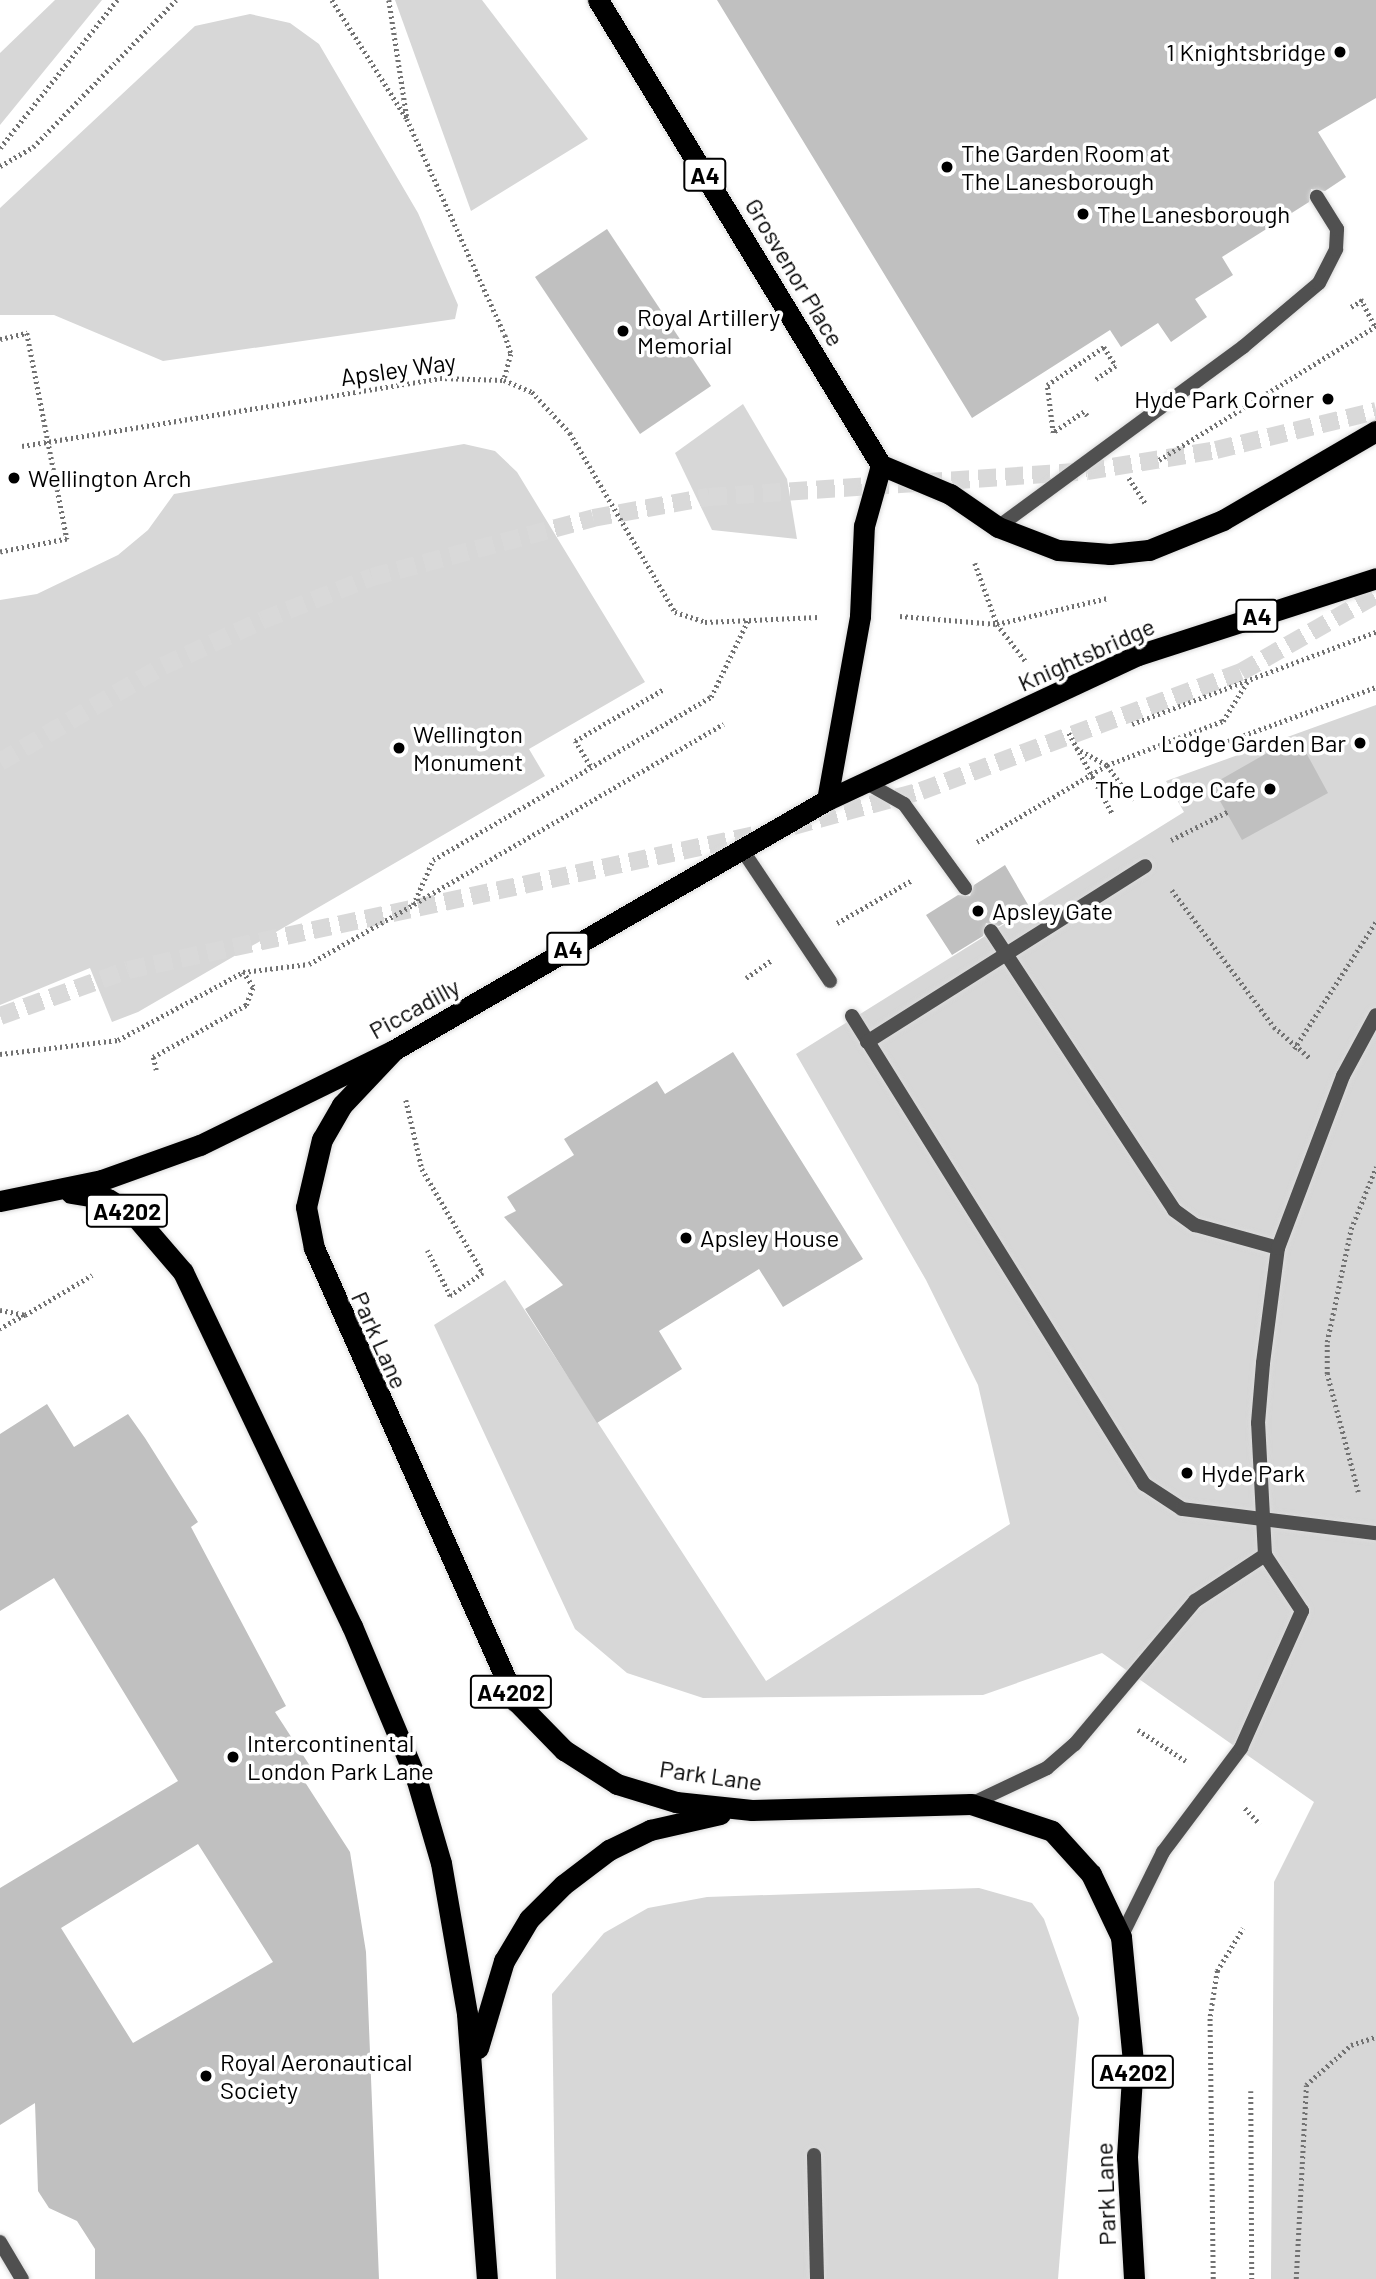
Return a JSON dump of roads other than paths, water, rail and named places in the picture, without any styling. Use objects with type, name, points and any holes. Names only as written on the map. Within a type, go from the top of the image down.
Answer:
[{"type":"highway","name":"Grosvenor Place","points":[[598,0],[881,465]]},
{"type":"highway","points":[[827,800],[860,616],[864,526],[881,465],[950,494],[998,527],[1058,550],[1110,554],[1149,550],[1223,520],[1376,431]]},
{"type":"highway","name":"Knightsbridge","points":[[827,800],[1138,655],[1376,578]]},
{"type":"highway","name":"Piccadilly","points":[[0,1202],[48,1193],[200,1145],[394,1050],[827,800]]},
{"type":"highway","name":"Park Lane","points":[[394,1050],[342,1105],[322,1139],[306,1207],[311,1234],[338,1312],[516,1700],[564,1750],[617,1784],[676,1802],[752,1810],[971,1804],[1052,1831],[1091,1874],[1121,1937],[1133,2061],[1127,2157],[1134,2279]]},
{"type":"highway","name":"A4202","points":[[48,1193],[108,1199],[134,1215],[183,1272],[217,1335],[417,1781],[457,1943],[476,2096],[487,2279]]},
{"type":"highway","name":"A4202","points":[[476,2096],[488,1999],[529,1919],[609,1850],[650,1830],[752,1810]]},
{"type":"street","points":[[998,527],[1243,347],[1319,283],[1336,249],[1337,229],[1317,197]]},
{"type":"street","points":[[865,782],[913,813],[965,888]]},
{"type":"street","points":[[741,848],[830,981]]},
{"type":"street","points":[[867,1042],[1145,866]]},
{"type":"street","points":[[991,931],[1174,1210],[1207,1230],[1278,1248]]},
{"type":"street","points":[[1121,1937],[1163,1853],[1241,1748],[1281,1666],[1302,1611],[1265,1555],[1258,1423],[1278,1248],[1343,1076],[1376,1015]]},
{"type":"street","points":[[852,1016],[1129,1466],[1163,1501],[1265,1524],[1376,1533]]},
{"type":"street","points":[[971,1804],[1047,1768],[1075,1744],[1195,1601],[1265,1555]]},
{"type":"street","points":[[814,2155],[817,2279]]},
{"type":"street","points":[[0,2242],[22,2279]]},
{"type":"tunnel","points":[[0,762],[163,666],[263,620],[372,577],[593,518],[709,497],[1087,471],[1216,450],[1376,411]]},
{"type":"tunnel","points":[[793,826],[921,791],[1241,672],[1376,595]]},
{"type":"tunnel","points":[[0,1016],[128,970],[755,835]]},
{"type":"place","name":"1 Knightsbridge","points":[[1340,52]]},
{"type":"place","name":"The Garden Room at The Lanesborough","points":[[947,167]]},
{"type":"place","name":"The Lanesborough","points":[[1083,214]]},
{"type":"place","name":"Royal Artillery Memorial","points":[[623,331]]},
{"type":"place","name":"Hyde Park Corner","points":[[1328,399]]},
{"type":"place","name":"Wellington Arch","points":[[14,478]]},
{"type":"place","name":"Lodge Garden Bar","points":[[1360,743]]},
{"type":"place","name":"Wellington Monument","points":[[399,748]]},
{"type":"place","name":"The Lodge Cafe","points":[[1270,789]]},
{"type":"place","name":"Apsley Gate","points":[[978,911]]},
{"type":"place","name":"Apsley House","points":[[686,1238]]},
{"type":"place","name":"Hyde Park","points":[[1187,1473]]},
{"type":"place","name":"Intercontinental London Park Lane","points":[[233,1757]]},
{"type":"place","name":"Royal Aeronautical Society","points":[[206,2076]]}]
